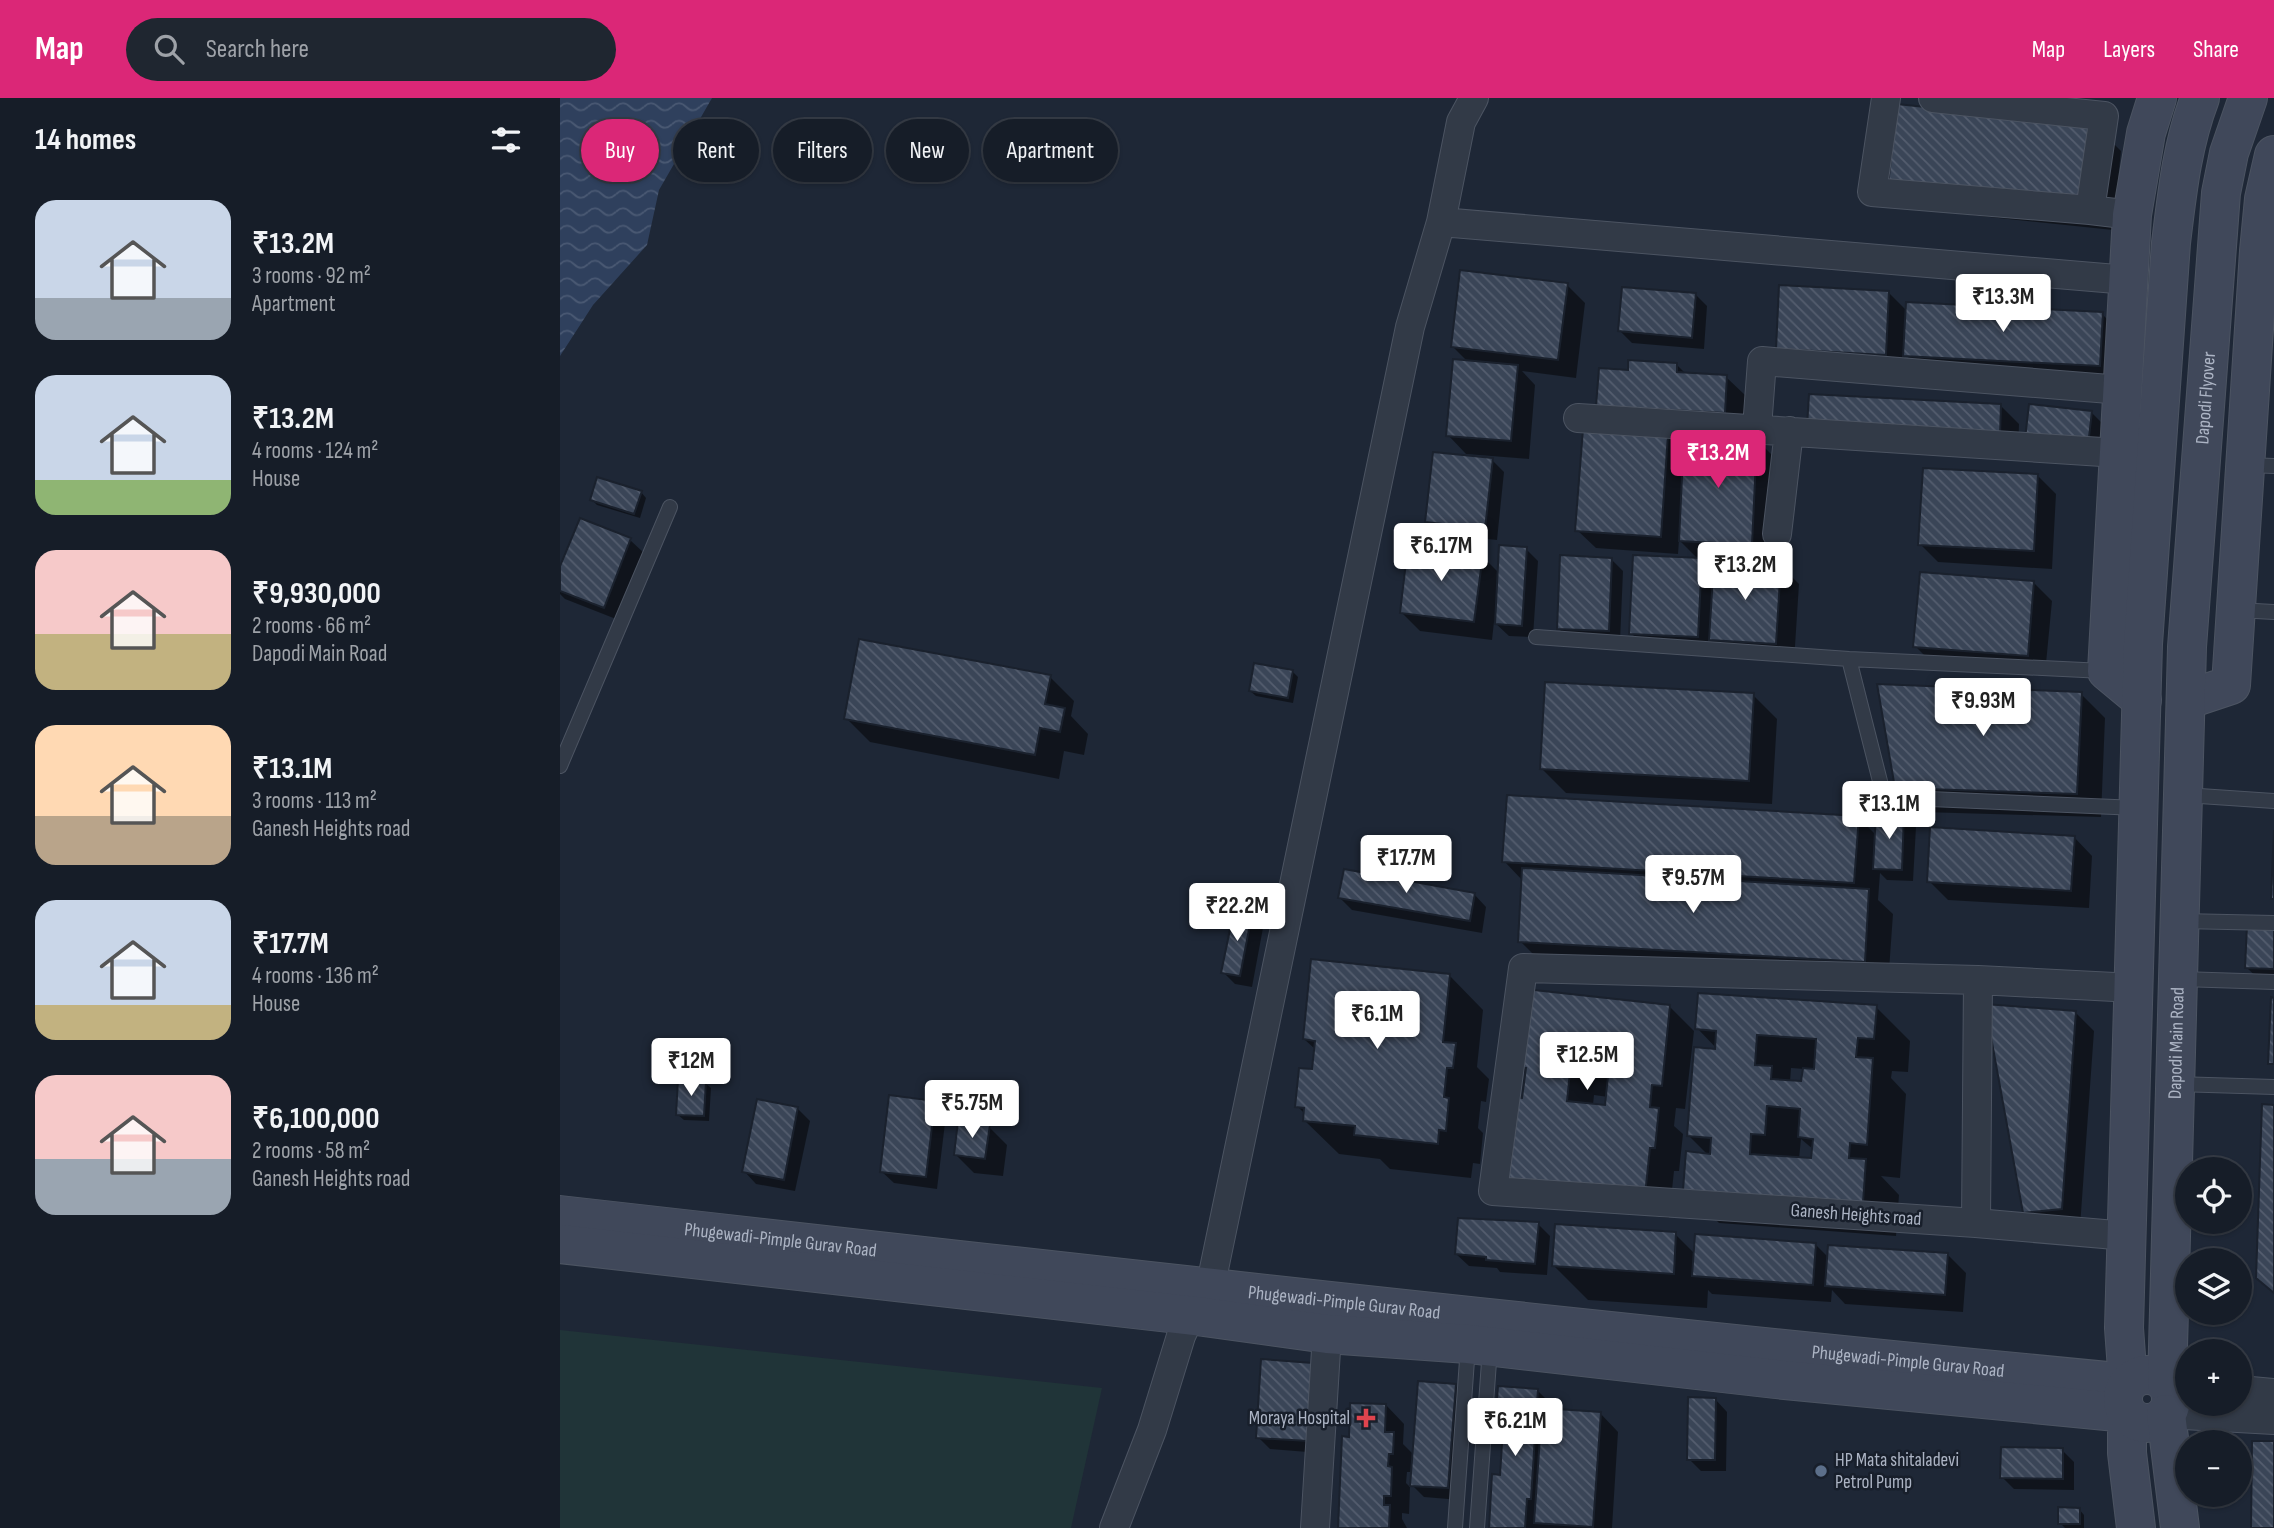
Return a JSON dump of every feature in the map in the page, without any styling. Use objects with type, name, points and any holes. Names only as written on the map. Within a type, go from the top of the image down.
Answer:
[{"type":"street","points":[[1114,1528],[1152,1430],[1181,1336],[1187,1323],[1207,1303],[1410,327],[1441,222],[1461,122],[1474,98]]},
{"type":"street","points":[[1886,98],[1872,192],[2090,209],[2108,214],[2132,215]]},
{"type":"street","points":[[1933,98],[2104,116],[2090,209]]},
{"type":"street","points":[[2142,701],[2107,671],[2132,215],[2146,133],[2157,98]]},
{"type":"street","points":[[2136,1528],[2127,1453],[2128,1398],[2124,1328],[2143,644],[2172,243],[2186,143],[2200,98]]},
{"type":"street","name":"Dapodi Flyover","points":[[2186,701],[2189,619],[2215,247],[2229,153],[2248,98]]},
{"type":"street","points":[[2186,701],[2231,685],[2235,610],[2259,466],[2265,286],[2264,199],[2274,155]]},
{"type":"street","points":[[1441,222],[2128,280]]},
{"type":"street","points":[[1757,428],[1762,361],[2122,390]]},
{"type":"street","points":[[1578,418],[2118,453]]},
{"type":"street","points":[[1777,534],[1789,431]]},
{"type":"street","name":"Dapodi Main Road","points":[[2180,1528],[2173,1395],[2175,1084],[2186,701]]},
{"type":"street","name":"Ganesh Heights road","points":[[1978,980],[1524,968],[1493,1191],[1976,1223],[2127,1236]]},
{"type":"street","points":[[1976,1223],[1978,980],[2134,988]]},
{"type":"street","name":"Phugewadi-Pimple Gurav Road","points":[[560,1215],[1207,1303],[1327,1334],[1778,1364]]},
{"type":"street","name":"Phugewadi-Pimple Gurav Road","points":[[560,1244],[1207,1303],[2128,1398],[2137,1421],[2145,1423],[2160,1420],[2173,1395]]},
{"type":"street","points":[[1315,1528],[1327,1334]]},
{"type":"street","points":[[2252,1391],[2274,1394]]},
{"type":"street","points":[[2173,1395],[2274,1420]]},
{"type":"lane","points":[[560,766],[670,507]]},
{"type":"lane","points":[[2235,610],[2274,612]]},
{"type":"lane","points":[[1536,637],[1849,659],[2107,671]]},
{"type":"lane","points":[[1849,659],[1884,797],[2139,808]]},
{"type":"lane","points":[[2183,795],[2274,801]]},
{"type":"lane","points":[[2180,921],[2274,923]]},
{"type":"lane","points":[[2178,978],[2274,982]]},
{"type":"lane","points":[[2175,1084],[2274,1087]]},
{"type":"lane","points":[[1455,1528],[1479,1346]]},
{"type":"lane","points":[[1477,1528],[1479,1346]]},
{"type":"green space","points":[[560,1330],[1102,1388],[1071,1528],[560,1528]]},
{"type":"water","points":[[560,98],[712,98],[700,119],[673,119],[673,166],[659,190],[647,245],[593,305],[560,356]]},
{"type":"building","points":[[1897,104],[2097,125],[2089,206],[1888,185]]},
{"type":"building","points":[[1460,270],[1568,283],[1558,360],[1451,347]]},
{"type":"building","points":[[1779,285],[1889,291],[1886,355],[1776,349]]},
{"type":"building","points":[[1622,287],[1696,293],[1692,338],[1618,331]]},
{"type":"building","points":[[1906,302],[2103,312],[2100,366],[1903,356]]},
{"type":"building","points":[[1453,359],[1518,365],[1511,441],[1446,436]]},
{"type":"building","points":[[1628,360],[1677,363],[1677,372],[1727,375],[1725,413],[1596,406],[1599,368],[1628,370]]},
{"type":"building","points":[[1809,394],[2001,404],[2000,436],[1807,426]]},
{"type":"building","points":[[2029,404],[2092,411],[2088,446],[2025,439]]},
{"type":"building","points":[[1583,429],[1668,435],[1661,537],[1575,531]]},
{"type":"building","points":[[1684,434],[1757,438],[1752,545],[1679,541]]},
{"type":"building","points":[[1433,452],[1493,458],[1485,529],[1425,522]]},
{"type":"building","points":[[1923,468],[2038,474],[2034,551],[1918,545]]},
{"type":"building","points":[[597,477],[642,491],[634,514],[590,500]]},
{"type":"building","points":[[580,518],[631,538],[604,608],[560,591],[560,566]]},
{"type":"building","points":[[1408,545],[1483,554],[1474,622],[1400,613]]},
{"type":"building","points":[[1499,545],[1527,547],[1522,626],[1495,624]]},
{"type":"building","points":[[1560,555],[1612,558],[1609,631],[1557,629]]},
{"type":"building","points":[[1633,555],[1702,558],[1698,637],[1629,634]]},
{"type":"building","points":[[1714,560],[1781,564],[1776,644],[1709,640]]},
{"type":"building","points":[[1920,572],[2034,581],[2028,656],[1913,647]]},
{"type":"building","points":[[859,639],[1051,675],[1045,704],[1065,708],[1060,732],[1040,728],[1035,755],[844,719]]},
{"type":"building","points":[[1254,663],[1293,670],[1288,698],[1249,691]]},
{"type":"building","points":[[1545,682],[1754,693],[1749,781],[1540,769]]},
{"type":"building","points":[[1877,684],[2082,692],[2077,794],[1895,788]]},
{"type":"building","points":[[1507,795],[1859,816],[1854,883],[1502,862]]},
{"type":"building","points":[[1876,812],[1904,813],[1902,870],[1873,869]]},
{"type":"building","points":[[1930,827],[2075,836],[2071,891],[1927,882]]},
{"type":"building","points":[[2274,830],[2274,899],[2271,899]]},
{"type":"building","points":[[1522,868],[1869,889],[1865,962],[1518,942]]},
{"type":"building","points":[[1344,869],[1475,893],[1470,921],[1338,898]]},
{"type":"building","points":[[1234,910],[1252,914],[1240,976],[1221,973]]},
{"type":"building","points":[[2247,925],[2274,926],[2274,969],[2245,968]]},
{"type":"building","points":[[1311,959],[1450,974],[1443,1042],[1456,1043],[1453,1068],[1447,1068],[1444,1097],[1449,1098],[1446,1131],[1439,1130],[1438,1144],[1354,1135],[1355,1126],[1303,1121],[1304,1108],[1295,1107],[1299,1068],[1312,1069],[1315,1041],[1303,1039]]},
{"type":"building","points":[[1525,989],[1670,1005],[1662,1086],[1652,1085],[1650,1107],[1659,1108],[1655,1148],[1650,1148],[1645,1195],[1504,1180],[1513,1097],[1522,1098],[1526,1068],[1516,1067]],"holes":[[[1570,1072],[1608,1076],[1605,1105],[1567,1101]]]},
{"type":"building","points":[[1698,993],[1877,1005],[1874,1039],[1858,1038],[1856,1057],[1873,1058],[1867,1145],[1850,1143],[1849,1158],[1866,1159],[1863,1203],[1683,1190],[1686,1151],[1710,1154],[1711,1138],[1687,1136],[1694,1047],[1715,1049],[1716,1031],[1695,1029]],"holes":[[[1757,1035],[1816,1039],[1814,1069],[1803,1068],[1801,1081],[1771,1079],[1772,1066],[1755,1065]],[[1767,1106],[1800,1109],[1798,1137],[1813,1139],[1811,1158],[1750,1154],[1751,1134],[1765,1135]]]},
{"type":"building","points":[[2271,997],[2274,998],[2274,1064],[2268,1064]]},
{"type":"building","points":[[1985,1004],[2076,1011],[2062,1209],[2023,1213]]},
{"type":"building","points":[[678,1079],[706,1081],[704,1116],[676,1115]]},
{"type":"building","points":[[889,1095],[935,1101],[926,1177],[880,1172]]},
{"type":"building","points":[[757,1099],[798,1107],[784,1180],[742,1172]]},
{"type":"building","points":[[2262,1104],[2274,1105],[2274,1293],[2256,1278]]},
{"type":"building","points":[[958,1121],[990,1125],[985,1159],[954,1155]]},
{"type":"building","points":[[1458,1218],[1539,1222],[1535,1264],[1486,1260],[1486,1257],[1455,1254]]},
{"type":"building","points":[[1555,1224],[1676,1232],[1674,1274],[1552,1266]]},
{"type":"building","points":[[1695,1234],[1816,1243],[1813,1285],[1692,1276]]},
{"type":"building","points":[[1828,1245],[1948,1253],[1945,1295],[1825,1286]]},
{"type":"building","points":[[1261,1359],[1313,1363],[1308,1441],[1256,1438]]},
{"type":"building","points":[[1418,1381],[1456,1384],[1448,1488],[1410,1486]]},
{"type":"building","points":[[1498,1386],[1538,1389],[1531,1499],[1527,1499],[1525,1528],[1489,1528],[1492,1474],[1500,1475],[1504,1412],[1496,1412]]},
{"type":"building","points":[[1688,1397],[1716,1398],[1715,1460],[1687,1460]]},
{"type":"building","points":[[1350,1403],[1386,1404],[1385,1432],[1394,1432],[1393,1454],[1389,1454],[1388,1466],[1392,1467],[1391,1496],[1384,1496],[1384,1505],[1390,1505],[1389,1528],[1338,1528],[1342,1436],[1349,1437]]},
{"type":"building","points":[[1542,1408],[1601,1412],[1593,1527],[1534,1523]]},
{"type":"building","points":[[2252,1441],[2274,1441],[2274,1528],[2251,1528]]},
{"type":"building","points":[[2001,1447],[2063,1448],[2063,1479],[2000,1478]]},
{"type":"building","points":[[2058,1507],[2080,1508],[2080,1524],[2058,1524]]},
{"type":"place","name":"Moraya Hospital","points":[[1366,1418]]},
{"type":"place","name":"HP Mata shitaladevi Petrol Pump","points":[[1821,1471]]}]
